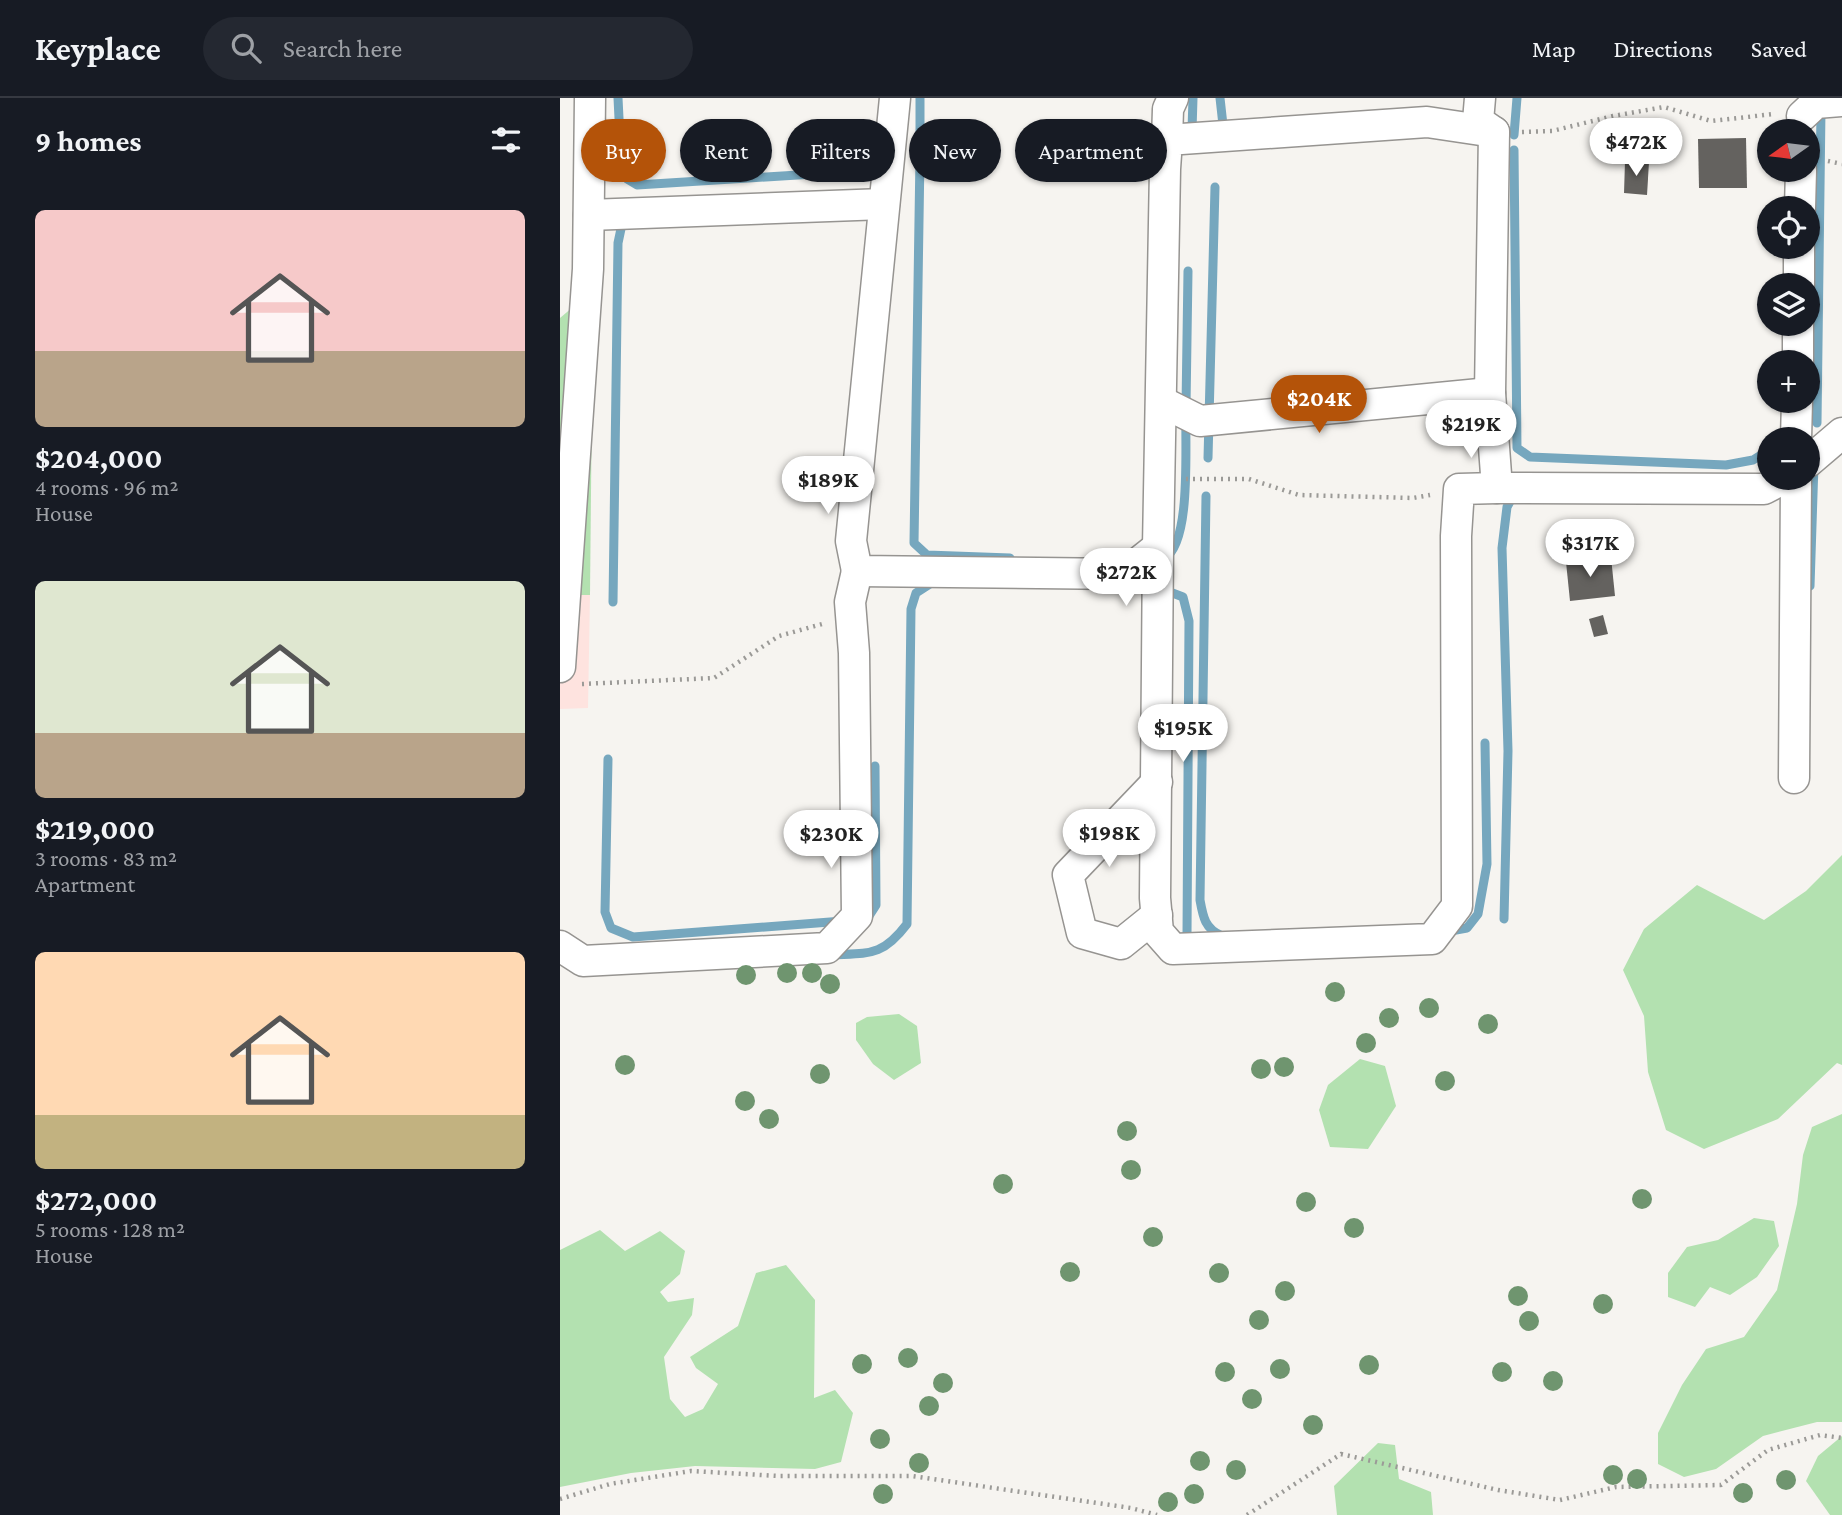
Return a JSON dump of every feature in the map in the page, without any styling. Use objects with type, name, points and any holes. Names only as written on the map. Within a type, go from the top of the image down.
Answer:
[{"type":"street","points":[[566,676],[588,269],[590,98]]},
{"type":"street","points":[[560,946],[583,961],[827,948],[857,916],[854,653],[850,602],[857,571],[852,541],[895,98]]},
{"type":"street","points":[[1173,98],[1168,108],[1167,141],[1427,122],[1494,132]]},
{"type":"street","points":[[1480,98],[1478,121],[1494,132]]},
{"type":"street","points":[[1797,115],[1816,103],[1842,101]]},
{"type":"street","points":[[1494,132],[1490,393],[1497,488]]},
{"type":"street","points":[[1165,182],[1155,898],[1158,932],[1174,950],[1432,939],[1457,906],[1456,536],[1459,489],[1757,489]]},
{"type":"street","points":[[589,215],[884,204]]},
{"type":"street","points":[[1162,402],[1200,421],[1490,393]]},
{"type":"street","points":[[1820,452],[1842,433]]},
{"type":"street","points":[[1794,778],[1796,490]]},
{"type":"street","points":[[1124,575],[1158,547]]},
{"type":"street","points":[[857,571],[1124,575],[1159,601]]},
{"type":"street","points":[[1157,782],[1068,875],[1082,933],[1121,944],[1157,915]]},
{"type":"path","points":[[1494,132],[1552,131],[1664,107],[1711,121],[1797,115]]},
{"type":"path","points":[[1820,165],[1842,164]]},
{"type":"path","points":[[1161,479],[1249,480],[1299,495],[1413,498],[1459,489]]},
{"type":"path","points":[[566,676],[714,678],[779,636],[822,624],[850,602]]},
{"type":"path","points":[[1247,1515],[1341,1454],[1498,1490],[1560,1500],[1616,1487],[1721,1485],[1768,1450],[1820,1435],[1842,1438]]},
{"type":"path","points":[[560,1499],[610,1483],[691,1472],[779,1476],[912,1476],[1131,1508],[1157,1515]]},
{"type":"shaded area","points":[[560,595],[590,595],[588,708],[560,709]]},
{"type":"green space","points":[[593,290],[590,595],[560,595],[560,318]]},
{"type":"green space","points":[[1842,855],[1842,1065],[1837,1063],[1778,1119],[1704,1149],[1666,1130],[1648,1072],[1644,1016],[1623,970],[1644,929],[1697,885],[1764,920],[1806,891]]},
{"type":"green space","points":[[899,1014],[917,1026],[921,1063],[894,1080],[873,1064],[856,1040],[856,1023],[867,1017]]},
{"type":"green space","points":[[1360,1059],[1385,1066],[1396,1106],[1368,1149],[1330,1147],[1319,1110],[1328,1085]]},
{"type":"green space","points":[[1842,1114],[1842,1422],[1817,1422],[1763,1436],[1716,1469],[1684,1477],[1658,1464],[1658,1433],[1682,1385],[1706,1349],[1744,1337],[1777,1290],[1797,1204],[1803,1155],[1812,1127]]},
{"type":"green space","points":[[1754,1218],[1774,1221],[1779,1246],[1757,1277],[1730,1295],[1710,1287],[1695,1307],[1668,1297],[1668,1273],[1687,1247],[1718,1240]]},
{"type":"green space","points":[[600,1230],[625,1251],[660,1231],[685,1251],[680,1274],[660,1292],[668,1302],[694,1298],[692,1315],[664,1357],[670,1399],[685,1417],[703,1409],[718,1384],[696,1368],[690,1357],[738,1326],[756,1273],[786,1265],[815,1300],[814,1398],[835,1390],[853,1413],[841,1462],[815,1469],[695,1466],[631,1473],[560,1487],[560,1250]]},
{"type":"green space","points":[[1842,1436],[1842,1515],[1830,1515],[1806,1481],[1818,1456]]},
{"type":"green space","points":[[1378,1443],[1395,1445],[1399,1479],[1431,1492],[1433,1515],[1337,1515],[1334,1486]]},
{"type":"building","points":[[1746,138],[1747,188],[1699,188],[1698,139]]},
{"type":"building","points":[[1625,161],[1649,162],[1647,195],[1624,193]]},
{"type":"building","points":[[1611,557],[1615,596],[1570,601],[1566,562]]},
{"type":"building","points":[[1603,615],[1608,634],[1594,637],[1589,619]]},
{"type":"waterway","points":[[618,98],[621,159],[627,179],[637,185],[786,176]]},
{"type":"waterway","points":[[920,98],[920,119]]},
{"type":"waterway","points":[[1192,130],[1193,98]]},
{"type":"waterway","points":[[1220,98],[1223,125],[1228,129]]},
{"type":"waterway","points":[[1514,135],[1517,98]]},
{"type":"waterway","points":[[1817,423],[1821,110]]},
{"type":"waterway","points":[[1514,150],[1517,448],[1530,457],[1726,465],[1757,458]]},
{"type":"waterway","points":[[920,182],[914,543],[927,555],[1010,558]]},
{"type":"waterway","points":[[1208,458],[1215,187]]},
{"type":"waterway","points":[[613,602],[618,243],[622,224],[627,220]]},
{"type":"waterway","points":[[1186,406],[1188,271]]},
{"type":"waterway","points":[[1165,558],[1173,549],[1183,515],[1186,420]]},
{"type":"waterway","points":[[1810,586],[1813,490]]},
{"type":"waterway","points":[[1504,919],[1508,751],[1502,548],[1507,507],[1514,494]]},
{"type":"waterway","points":[[1206,496],[1200,900],[1206,922],[1222,936]]},
{"type":"waterway","points":[[831,955],[865,953],[882,948],[907,924],[911,609],[916,593],[933,582]]},
{"type":"waterway","points":[[1115,587],[1162,589],[1183,597],[1189,621],[1189,943]]},
{"type":"waterway","points":[[1445,932],[1467,928],[1478,914],[1487,864],[1485,743]]},
{"type":"waterway","points":[[608,759],[605,912],[611,928],[633,937],[843,921]]},
{"type":"waterway","points":[[864,920],[876,905],[875,766]]}]
